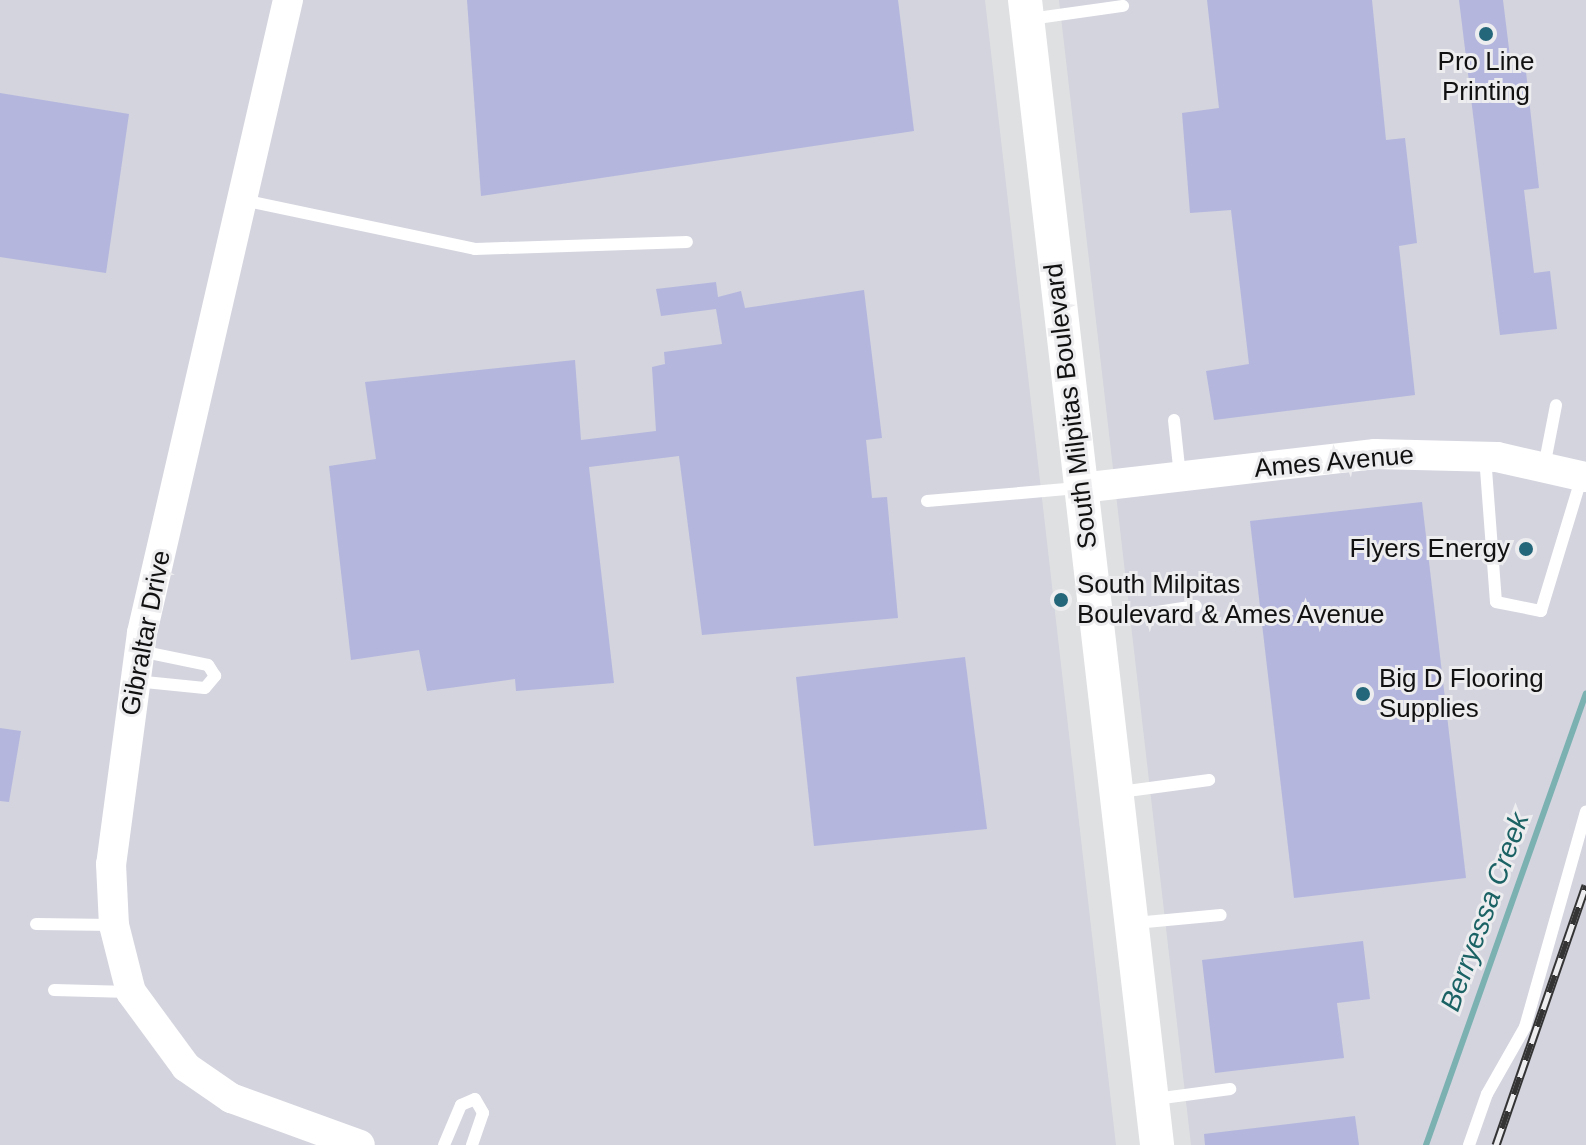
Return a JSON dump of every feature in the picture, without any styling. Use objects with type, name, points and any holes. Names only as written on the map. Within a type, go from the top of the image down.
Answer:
[{"type":"main road","name":"South Milpitas Boulevard","points":[[1026,10],[1157,1145]]},
{"type":"street","name":"Gibraltar Drive","points":[[288,0],[137,666],[111,864],[114,925],[131,992],[155,1030],[208,1086],[279,1120],[360,1145]]},
{"type":"street","name":"Ames Avenue","points":[[1081,488],[1375,454],[1485,456],[1584,477]]},
{"type":"lane","points":[[1026,10],[1123,6]]},
{"type":"lane","points":[[243,200],[475,249],[687,242]]},
{"type":"lane","points":[[1544,467],[1556,405]]},
{"type":"lane","points":[[1174,420],[1180,476]]},
{"type":"lane","points":[[1485,456],[1496,602],[1541,611],[1584,477]]},
{"type":"lane","points":[[927,501],[1081,488]]},
{"type":"lane","points":[[1096,622],[1196,606]]},
{"type":"lane","points":[[208,665],[215,676],[205,688],[137,666],[208,665]]},
{"type":"lane","points":[[1116,792],[1209,780]]},
{"type":"lane","points":[[1469,1145],[1487,1094],[1525,1027],[1586,811]]},
{"type":"lane","points":[[1132,923],[1221,915]]},
{"type":"lane","points":[[36,924],[114,925]]},
{"type":"lane","points":[[54,990],[131,992]]},
{"type":"lane","points":[[1152,1100],[1230,1089]]},
{"type":"lane","points":[[444,1145],[461,1105],[475,1099],[483,1113],[472,1145]]},
{"type":"shaded area","points":[[0,0],[985,0],[1116,1145],[0,1145]]},
{"type":"shaded area","points":[[1059,0],[1586,0],[1586,1145],[1191,1145]]},
{"type":"building","points":[[467,0],[898,0],[914,131],[481,196]]},
{"type":"building","points":[[1207,0],[1372,0],[1386,140],[1405,138],[1417,243],[1399,246],[1415,395],[1214,420],[1206,371],[1249,364],[1231,210],[1190,213],[1182,113],[1219,108]]},
{"type":"building","points":[[1459,0],[1503,0],[1511,65],[1525,63],[1539,188],[1524,190],[1534,273],[1550,271],[1557,329],[1500,335]]},
{"type":"building","points":[[0,93],[129,114],[106,273],[0,257]]},
{"type":"building","points":[[716,282],[718,297],[741,291],[745,308],[864,290],[882,438],[866,440],[872,498],[887,497],[898,618],[702,635],[679,456],[589,467],[614,683],[516,691],[515,679],[427,691],[419,650],[351,660],[329,466],[376,459],[365,382],[575,360],[581,440],[656,431],[652,367],[665,364],[664,352],[722,344],[716,309],[661,316],[656,289]]},
{"type":"building","points":[[1422,502],[1466,878],[1294,898],[1250,521]]},
{"type":"building","points":[[965,657],[987,829],[814,846],[796,677]]},
{"type":"building","points":[[0,728],[21,731],[9,802],[0,801]]},
{"type":"building","points":[[1363,941],[1370,999],[1337,1003],[1344,1058],[1215,1073],[1202,960]]},
{"type":"building","points":[[1355,1116],[1359,1145],[1205,1145],[1204,1134]]},
{"type":"waterway","name":"Berryessa Creek","points":[[1426,1145],[1586,693]]},
{"type":"railway","points":[[1496,1145],[1586,885]]},
{"type":"place","name":"Pro Line Printing","points":[[1486,34]]},
{"type":"place","name":"Flyers Energy","points":[[1526,549]]},
{"type":"place","name":"South Milpitas Boulevard & Ames Avenue","points":[[1061,600]]},
{"type":"place","name":"Big D Flooring Supplies","points":[[1363,694]]}]
